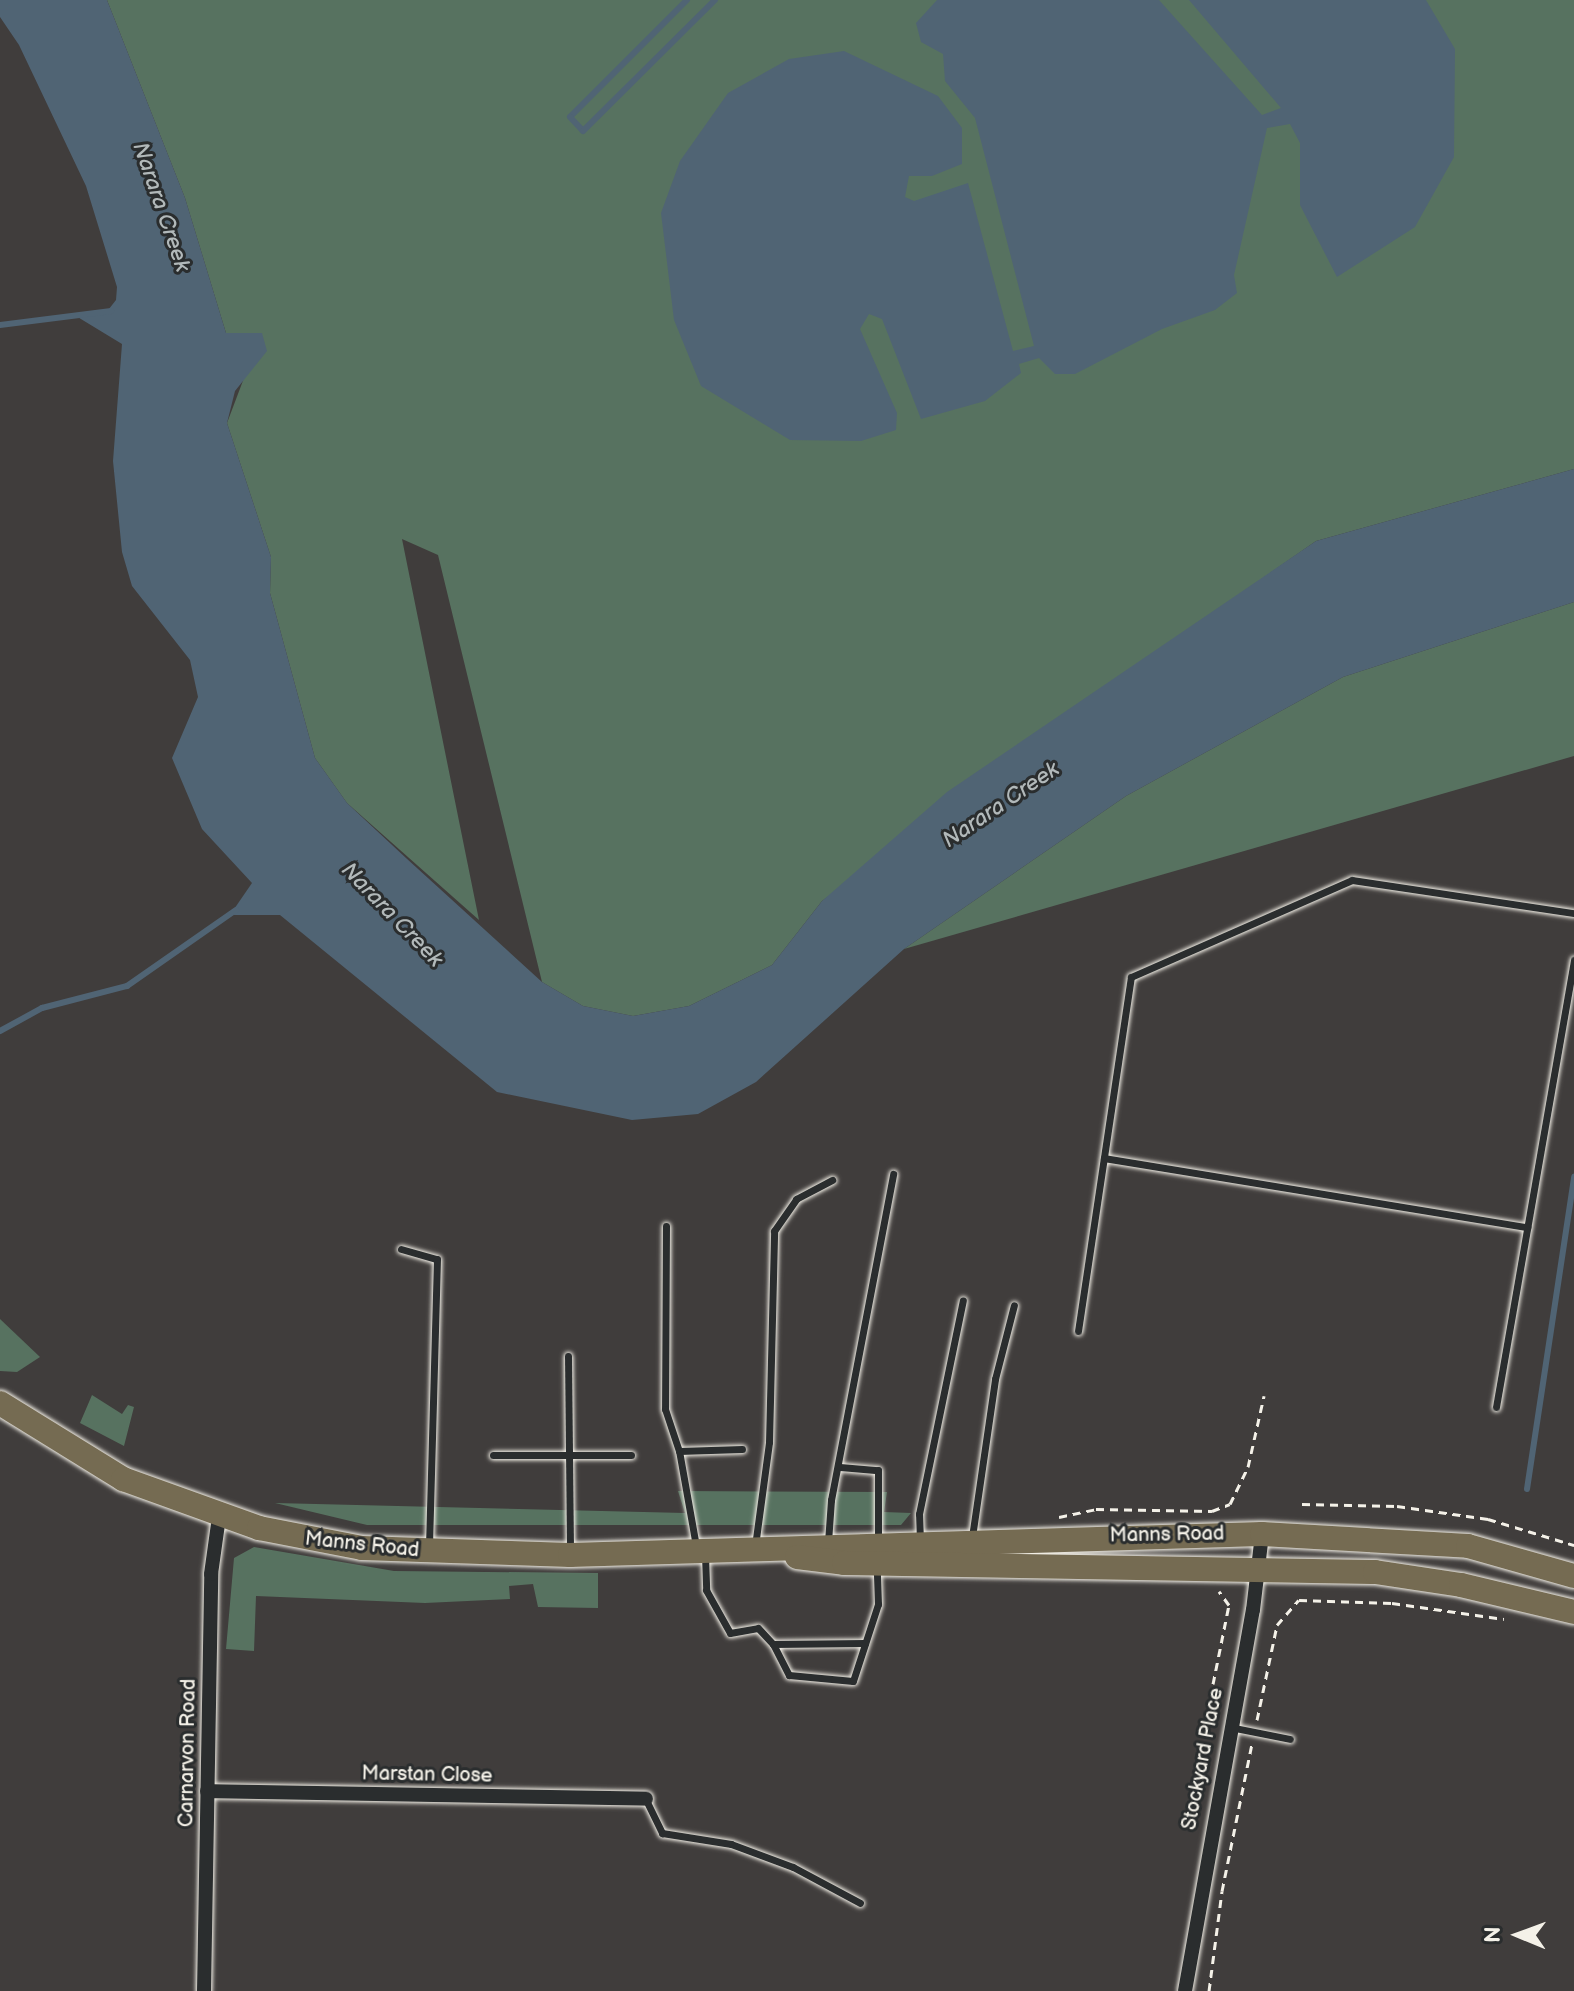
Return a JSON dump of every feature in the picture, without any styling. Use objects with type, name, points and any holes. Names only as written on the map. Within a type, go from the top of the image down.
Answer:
[{"type":"main road","name":"Manns Road","points":[[0,1403],[123,1479],[219,1517],[323,1543],[429,1552],[570,1555],[878,1553],[1258,1567],[1414,1577],[1574,1612]]},
{"type":"main road","name":"Manns Road","points":[[755,1552],[828,1544],[878,1553],[920,1541],[1262,1534],[1468,1546],[1574,1576]]},
{"type":"street","name":"Carnarvon Road","points":[[204,1991],[211,1574],[219,1517]]},
{"type":"street","name":"Stockyard Place","points":[[1185,1991],[1262,1534]]},
{"type":"street","name":"Marstan Close","points":[[207,1791],[646,1799]]},
{"type":"lane","points":[[1078,1331],[1131,977],[1352,880],[1574,913]]},
{"type":"lane","points":[[1496,1407],[1574,960]]},
{"type":"lane","points":[[1104,1158],[1527,1227]]},
{"type":"lane","points":[[828,1544],[893,1174]]},
{"type":"lane","points":[[755,1552],[769,1442],[774,1231],[796,1199],[832,1180]]},
{"type":"lane","points":[[666,1226],[665,1409],[679,1451],[706,1590],[730,1633],[758,1628],[773,1644],[789,1675],[853,1681],[878,1604],[878,1470],[840,1467]]},
{"type":"lane","points":[[401,1249],[437,1259],[429,1552]]},
{"type":"lane","points":[[920,1541],[919,1514],[963,1300]]},
{"type":"lane","points":[[972,1540],[995,1379],[1014,1305]]},
{"type":"lane","points":[[568,1356],[570,1555]]},
{"type":"lane","points":[[679,1451],[742,1449]]},
{"type":"lane","points":[[493,1455],[631,1455]]},
{"type":"lane","points":[[773,1644],[865,1643]]},
{"type":"lane","points":[[1229,1726],[1290,1739]]},
{"type":"lane","points":[[646,1799],[662,1833],[731,1844],[793,1867],[860,1903]]},
{"type":"path","points":[[1046,1520],[1096,1509],[1212,1511],[1230,1504],[1248,1467],[1264,1396]]},
{"type":"path","points":[[1302,1504],[1397,1506],[1488,1519],[1574,1545]]},
{"type":"path","points":[[1213,1684],[1229,1605],[1217,1588]]},
{"type":"path","points":[[1209,1991],[1222,1891],[1277,1625],[1299,1600],[1392,1603],[1509,1619]]},
{"type":"green space","points":[[107,0],[1574,0],[1574,469],[1316,541],[1161,649],[822,901],[772,965],[689,1006],[633,1016],[583,1006],[542,982],[438,555],[402,539],[479,920],[347,803],[315,758],[270,593],[271,557],[227,423],[261,333],[226,333],[185,198]]},
{"type":"green space","points":[[1574,602],[1574,756],[904,949],[1126,796],[1343,677]]},
{"type":"green space","points":[[0,1319],[40,1357],[17,1372],[0,1371]]},
{"type":"green space","points":[[92,1395],[122,1414],[128,1405],[134,1407],[124,1446],[80,1423]]},
{"type":"green space","points":[[678,1491],[887,1492],[884,1512],[911,1513],[901,1525],[367,1525],[275,1503],[685,1513]]},
{"type":"green space","points":[[254,1547],[394,1571],[598,1573],[598,1608],[538,1607],[533,1584],[509,1586],[510,1599],[425,1603],[256,1596],[254,1651],[226,1649],[234,1558]]},
{"type":"water","name":"Narara Creek","points":[[0,0],[107,0],[185,198],[226,333],[262,333],[267,351],[235,391],[227,423],[271,557],[270,593],[315,758],[347,803],[406,858],[542,982],[583,1006],[633,1016],[689,1006],[772,965],[822,901],[947,792],[1316,541],[1574,469],[1574,602],[1343,677],[1126,796],[904,949],[756,1082],[698,1114],[632,1120],[497,1092],[280,915],[230,915],[252,883],[202,829],[172,758],[198,697],[190,660],[132,586],[122,552],[113,461],[122,344],[71,313],[105,314],[116,300],[117,287],[86,186],[19,45],[0,17]]},
{"type":"water","points":[[937,0],[1159,0],[1262,115],[1281,108],[1189,0],[1426,0],[1455,49],[1454,157],[1415,227],[1337,277],[1300,205],[1300,143],[1290,124],[1267,128],[1234,275],[1237,293],[1215,310],[1162,329],[1075,374],[1055,374],[1039,358],[1019,364],[1021,373],[985,401],[921,419],[882,319],[869,314],[860,329],[897,413],[896,430],[861,441],[790,440],[701,386],[674,320],[661,213],[680,161],[728,93],[789,59],[844,51],[938,96],[962,128],[962,164],[932,176],[909,176],[905,197],[914,201],[968,183],[1013,351],[1034,346],[975,118],[945,81],[943,54],[921,42],[916,23]]},
{"type":"waterway","points":[[687,0],[570,117],[583,131],[715,0]]},
{"type":"waterway","points":[[0,325],[111,311]]},
{"type":"waterway","points":[[0,1031],[42,1008],[127,986],[236,910]]},
{"type":"waterway","points":[[1527,1489],[1574,1177]]}]
